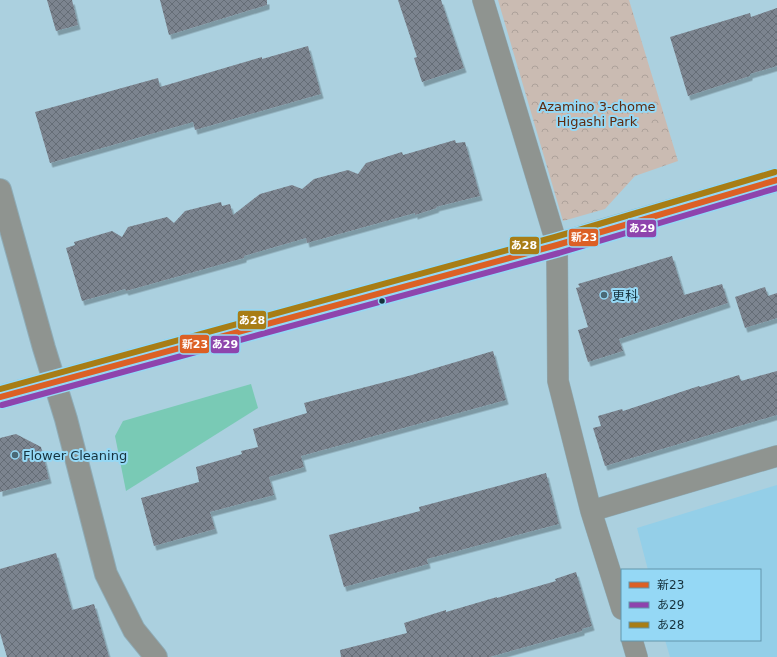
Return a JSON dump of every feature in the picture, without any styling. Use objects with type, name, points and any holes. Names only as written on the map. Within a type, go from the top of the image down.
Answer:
[{"type":"street","points":[[483,0],[558,245],[558,381],[591,512],[621,605]]},
{"type":"street","points":[[0,398],[558,245],[777,180]]},
{"type":"street","points":[[0,190],[44,348],[55,382],[106,574],[134,630],[156,657]]},
{"type":"street","points":[[591,512],[777,456]]},
{"type":"street","points":[[632,641],[637,657]]},
{"type":"shaded area","points":[[251,384],[258,408],[126,491],[115,436],[123,421]]},
{"type":"shaded area","points":[[777,485],[777,657],[670,657],[665,641],[761,641],[761,569],[648,569],[637,528]]},
{"type":"green space","name":"Azamino 3-chome Higashi Park","points":[[498,0],[629,0],[678,161],[635,176],[605,209],[563,221]]},
{"type":"building","points":[[47,0],[72,0],[78,25],[56,31]]},
{"type":"building","points":[[160,0],[267,0],[267,5],[169,35]]},
{"type":"building","points":[[398,0],[441,0],[464,68],[422,82],[414,58],[417,57]]},
{"type":"building","points":[[777,8],[777,66],[688,96],[670,37],[750,13],[751,17]]},
{"type":"building","points":[[308,46],[321,94],[195,130],[193,122],[50,163],[35,112],[158,78],[160,87],[262,57],[262,59]]},
{"type":"building","points":[[455,140],[456,143],[465,142],[480,196],[436,207],[437,208],[415,215],[415,213],[307,243],[306,238],[244,256],[244,258],[126,291],[125,289],[82,301],[66,248],[75,245],[74,242],[112,231],[122,237],[128,227],[167,217],[174,223],[185,211],[221,202],[222,206],[230,204],[233,215],[260,194],[292,185],[302,189],[314,179],[348,170],[358,174],[366,163],[402,152],[403,155]]},
{"type":"building","points":[[672,256],[684,295],[722,284],[728,303],[619,339],[623,351],[588,362],[578,330],[588,327],[576,288],[580,287],[578,284]]},
{"type":"building","points":[[765,287],[768,296],[777,293],[777,318],[745,328],[735,297]]},
{"type":"building","points":[[493,351],[506,400],[301,456],[304,467],[269,477],[274,495],[210,512],[215,529],[154,546],[141,498],[199,482],[196,467],[242,454],[241,451],[258,447],[253,429],[307,413],[304,403],[412,375]]},
{"type":"building","points":[[777,371],[777,415],[605,466],[593,428],[601,426],[598,416],[622,409],[623,411],[699,386],[700,387],[739,375],[741,381]]},
{"type":"building","points":[[16,434],[41,447],[49,479],[0,492],[0,438]]},
{"type":"building","points":[[546,473],[559,524],[427,559],[428,564],[344,587],[329,535],[420,511],[419,507]]},
{"type":"building","points":[[56,553],[72,610],[94,604],[109,657],[7,657],[0,633],[0,569]]},
{"type":"building","points":[[576,572],[592,626],[582,629],[582,631],[490,657],[341,657],[340,650],[407,633],[404,623],[446,610],[446,612],[556,581],[555,579]]},
{"type":"transit line","name":"あ28","points":[[0,389],[555,237],[775,172]]},
{"type":"transit line","name":"新23","points":[[0,397],[557,245],[777,180]]},
{"type":"transit line","name":"あ29","points":[[2,405],[559,253],[777,188]]},
{"type":"place","name":"更科","points":[[604,295]]},
{"type":"place","name":"Flower Cleaning","points":[[15,455]]}]
